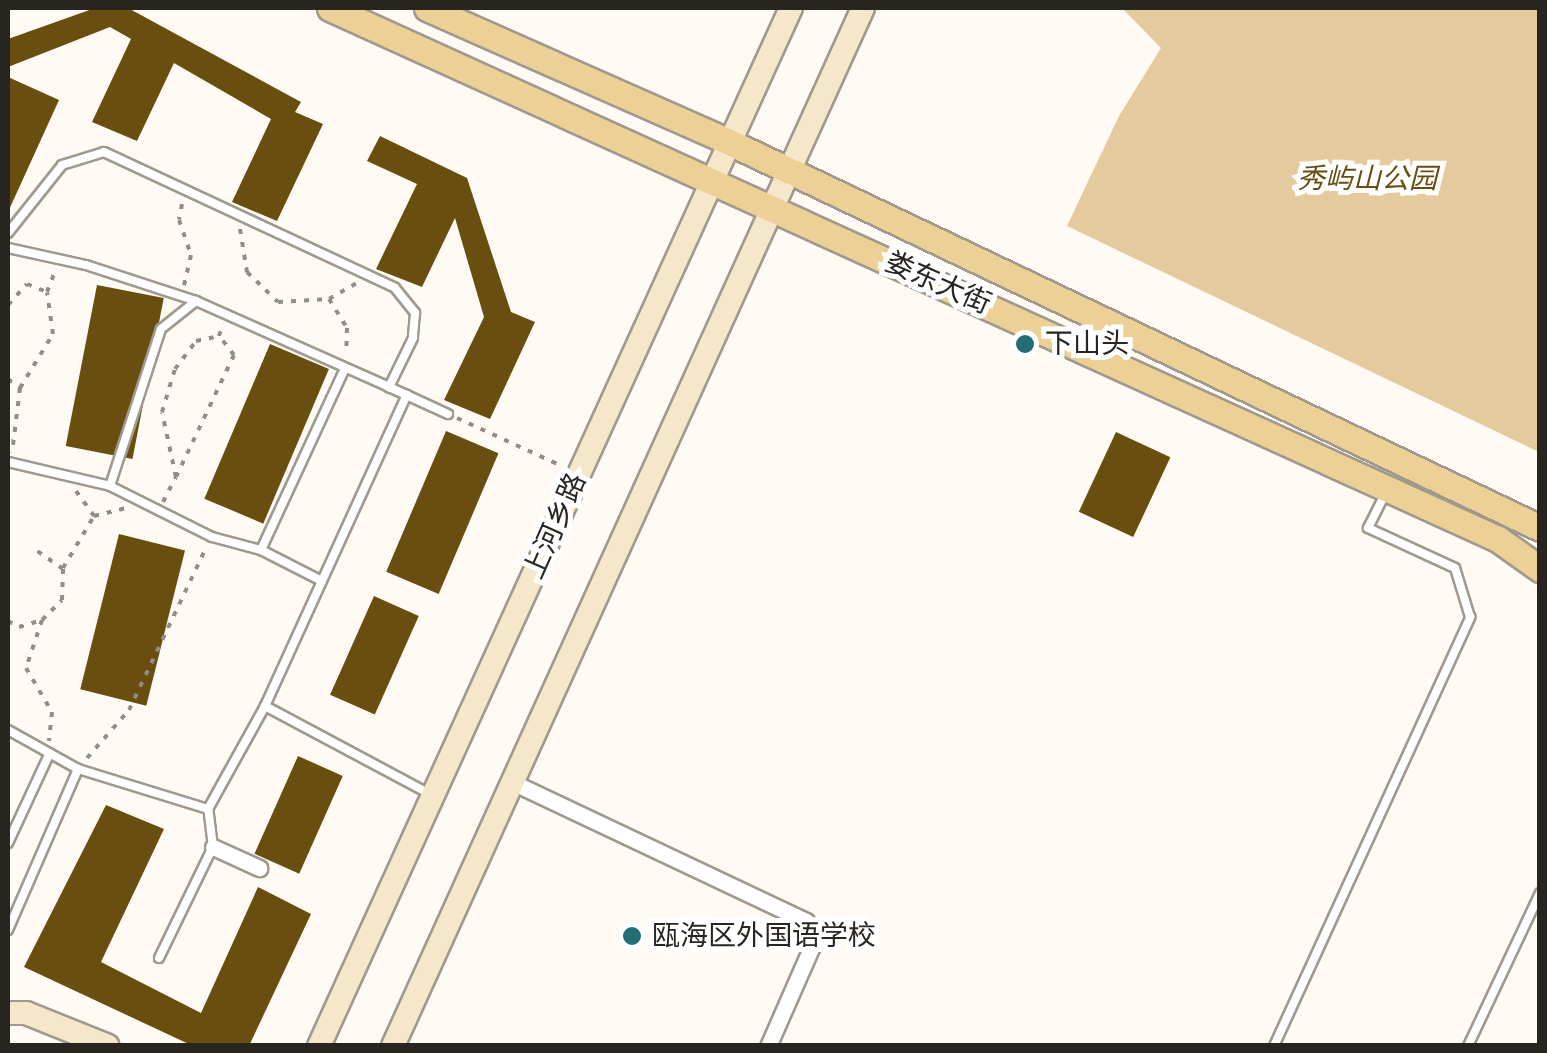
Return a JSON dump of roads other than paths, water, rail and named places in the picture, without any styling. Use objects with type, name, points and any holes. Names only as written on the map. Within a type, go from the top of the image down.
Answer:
[{"type":"main road","name":"娄东大街","points":[[330,8],[710,185],[1498,538],[1540,569]]},
{"type":"main road","name":"娄东大街","points":[[427,8],[729,142],[1494,501],[1540,528]]},
{"type":"main road","name":"上河乡路","points":[[319,1046],[791,8]]},
{"type":"main road","points":[[393,1046],[775,212],[863,8]]},
{"type":"main road","points":[[8,1013],[26,1013],[108,1046]]},
{"type":"street","points":[[514,782],[806,922],[812,946],[768,1046]]},
{"type":"street","points":[[213,847],[259,868]]},
{"type":"lane","points":[[8,233],[62,165],[104,152],[395,288],[415,312],[414,338],[390,388]]},
{"type":"lane","points":[[8,248],[60,259],[181,296],[448,414]]},
{"type":"lane","points":[[110,486],[161,329],[196,302]]},
{"type":"lane","points":[[260,550],[345,368]]},
{"type":"lane","points":[[159,958],[213,847],[208,809],[265,706],[318,578],[406,395]]},
{"type":"lane","points":[[9,462],[110,486],[212,537],[260,550],[318,578]]},
{"type":"lane","points":[[1274,1046],[1470,616],[1455,568],[1368,528],[1388,488]]},
{"type":"lane","points":[[265,706],[433,796]]},
{"type":"lane","points":[[8,730],[48,757],[78,769],[208,809]]},
{"type":"lane","points":[[8,843],[48,757]]},
{"type":"lane","points":[[8,930],[78,769]]},
{"type":"lane","points":[[1468,1046],[1540,893]]},
{"type":"place","name":"下山头","points":[[1025,344]]},
{"type":"place","name":"瓯海区外国语学校","points":[[632,936]]},
{"type":"park label","name":"秀屿山公园","points":[[1367,179]]}]
